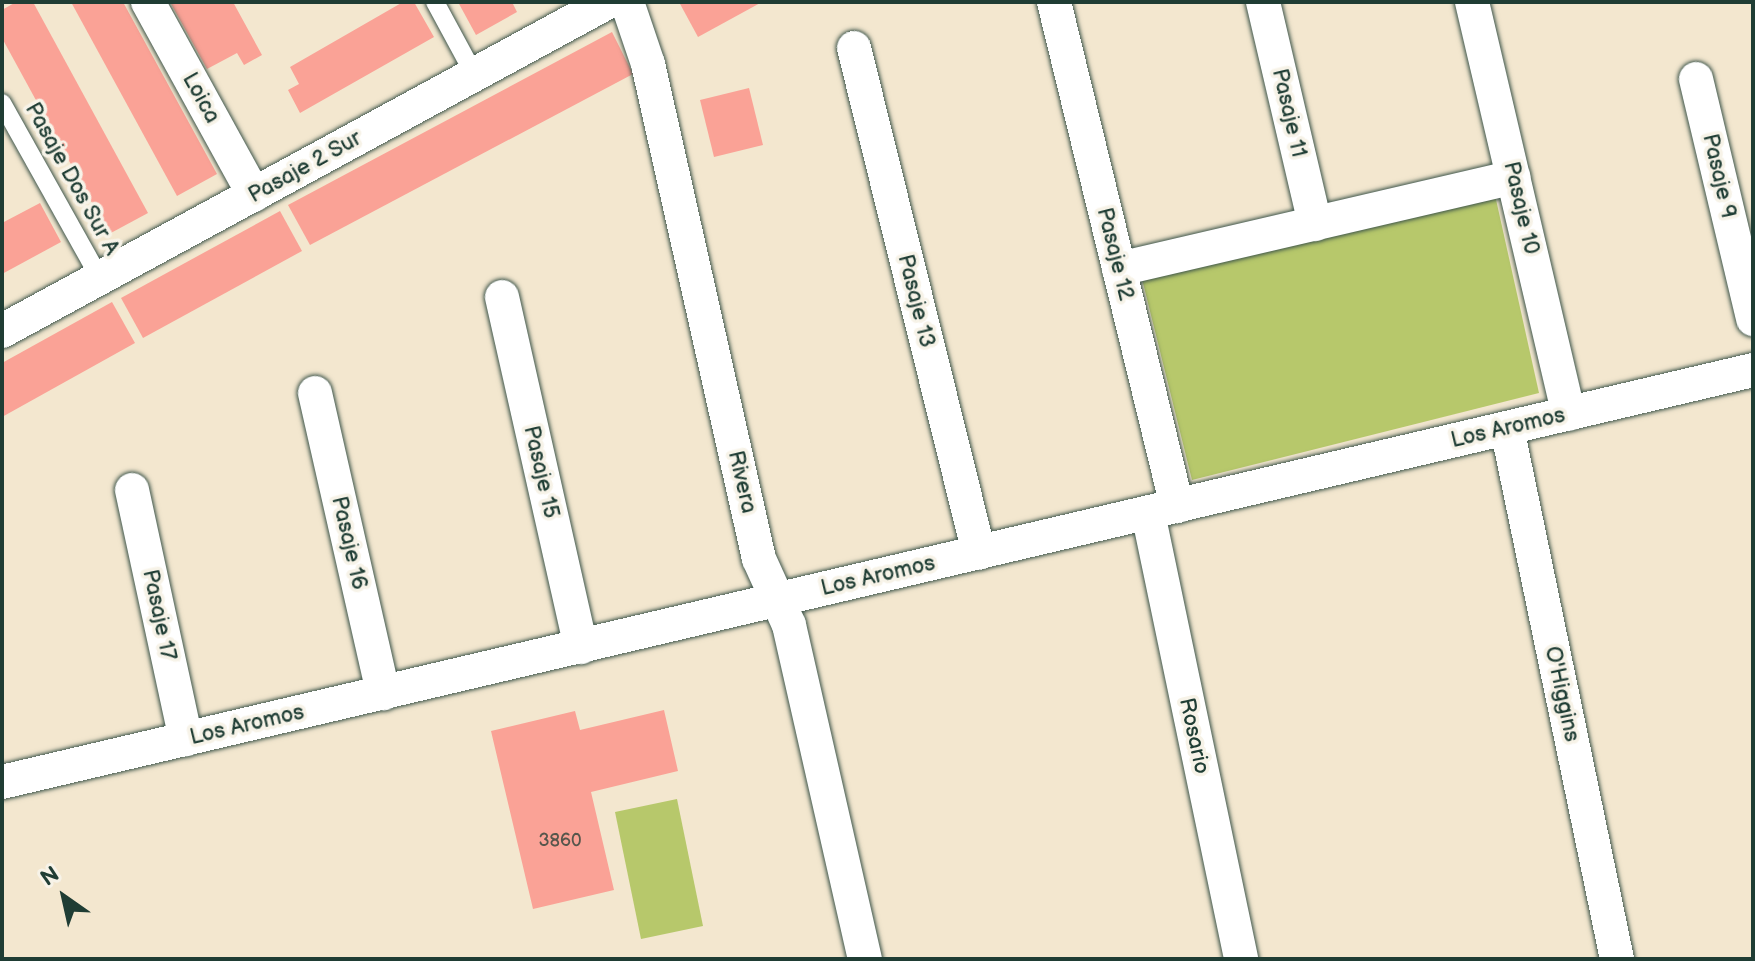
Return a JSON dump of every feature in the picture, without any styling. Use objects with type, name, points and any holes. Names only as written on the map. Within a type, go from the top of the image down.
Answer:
[{"type":"street","name":"Loica","points":[[148,2],[254,195]]},
{"type":"street","name":"Pasaje 2 Sur","points":[[2,331],[608,2]]},
{"type":"street","name":"Rivera","points":[[627,2],[648,64],[759,559],[789,625],[865,959]]},
{"type":"street","name":"Pasaje 12","points":[[1054,2],[1119,269],[1163,510]]},
{"type":"street","name":"Pasaje 11","points":[[1263,2],[1315,224]]},
{"type":"street","name":"Pasaje 10","points":[[1472,2],[1569,414]]},
{"type":"street","name":"Pasaje 13","points":[[854,48],[979,553]]},
{"type":"street","name":"Pasaje 9","points":[[1696,79],[1753,319]]},
{"type":"street","points":[[1119,269],[1513,177]]},
{"type":"street","name":"Pasaje 15","points":[[502,297],[581,647]]},
{"type":"street","name":"Los Aromos","points":[[2,782],[1753,370]]},
{"type":"street","name":"Pasaje 16","points":[[315,393],[383,693]]},
{"type":"street","name":"O'Higgins","points":[[1507,428],[1617,959]]},
{"type":"street","name":"Pasaje 17","points":[[132,490],[186,739]]},
{"type":"street","name":"Rosario","points":[[1163,510],[1241,959]]},
{"type":"lane","points":[[435,2],[474,74]]},
{"type":"lane","name":"Pasaje Dos Sur A","points":[[2,103],[100,278]]},
{"type":"green space","points":[[1495,195],[1539,393],[1192,480],[1142,279]]},
{"type":"green space","points":[[677,799],[703,926],[641,939],[615,812]]},
{"type":"building","points":[[16,2],[33,2],[148,213],[109,234],[2,38],[2,10]]},
{"type":"building","points":[[71,2],[123,2],[217,174],[177,196]]},
{"type":"building","points":[[170,2],[233,2],[262,55],[244,65],[237,53],[207,69]]},
{"type":"building","points":[[403,2],[414,2],[434,37],[300,113],[288,90],[299,84],[290,67]]},
{"type":"building","points":[[458,2],[512,2],[517,12],[476,35]]},
{"type":"building","points":[[679,2],[762,2],[698,37]]},
{"type":"building","points":[[612,32],[633,74],[310,245],[288,205]]},
{"type":"building","points":[[749,88],[763,145],[714,157],[700,100]]},
{"type":"building","points":[[40,203],[61,242],[2,274],[2,223]]},
{"type":"building","points":[[280,211],[302,251],[143,338],[121,298]]},
{"type":"building","points":[[112,302],[135,343],[2,417],[2,363]]},
{"type":"building","points":[[664,710],[678,771],[591,792],[614,890],[533,909],[491,731],[575,711],[580,730]]}]
